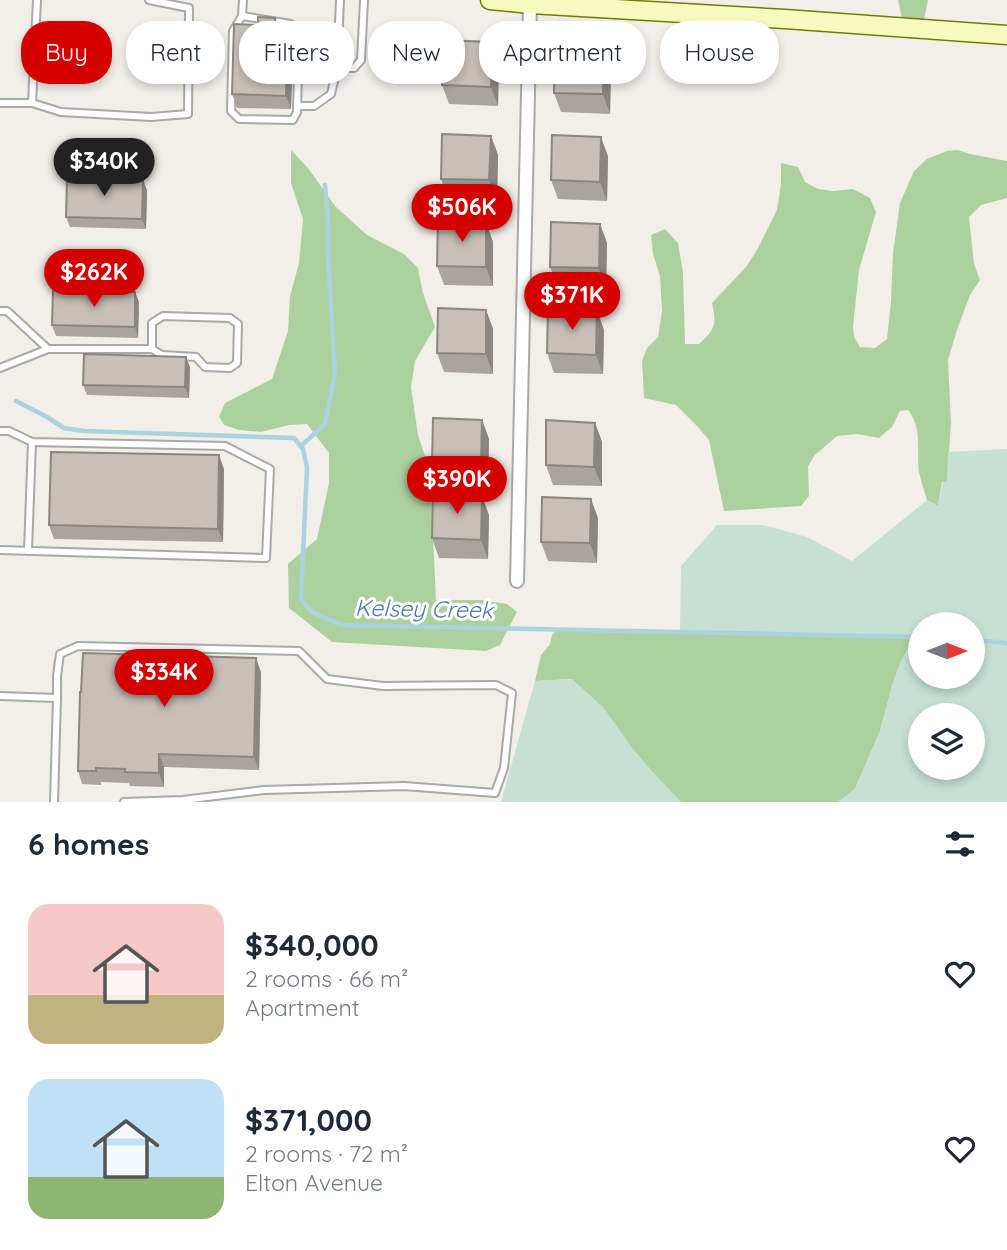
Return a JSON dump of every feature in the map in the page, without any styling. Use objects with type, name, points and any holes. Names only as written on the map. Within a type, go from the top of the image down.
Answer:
[{"type":"street","points":[[490,0],[1007,36]]},
{"type":"street","points":[[517,581],[530,4]]},
{"type":"lane","points":[[32,103],[37,0]]},
{"type":"lane","points":[[0,103],[32,103],[61,112],[151,117],[188,114],[189,8],[149,0]]},
{"type":"lane","points":[[242,16],[291,24],[299,31],[298,112],[293,120],[240,119],[231,111],[233,31],[242,16],[243,0]]},
{"type":"lane","points":[[339,21],[340,0]]},
{"type":"lane","points":[[354,68],[361,60],[364,0]]},
{"type":"lane","points":[[298,106],[314,106],[331,94],[333,84]]},
{"type":"lane","points":[[0,311],[7,311],[48,349]]},
{"type":"lane","points":[[0,368],[48,349],[152,349],[162,355],[197,357],[205,367],[230,368],[237,363],[238,324],[230,318],[163,316],[152,323],[152,349]]},
{"type":"lane","points":[[0,431],[9,431],[32,442],[225,446],[270,469],[266,558],[0,550]]},
{"type":"lane","points":[[28,551],[32,442]]},
{"type":"lane","points":[[54,802],[57,676],[60,654],[78,646],[299,651],[327,679],[383,686],[496,685],[512,693],[504,768],[495,793],[376,786],[264,790],[183,800],[124,802]]},
{"type":"lane","points":[[0,696],[57,698]]},
{"type":"green space","points":[[898,0],[928,0],[923,24],[903,24]]},
{"type":"green space","points":[[291,150],[308,168],[335,206],[367,235],[404,254],[418,268],[423,293],[435,327],[415,361],[411,387],[418,435],[430,471],[436,600],[482,600],[507,604],[517,612],[500,645],[486,651],[332,642],[289,608],[288,564],[317,539],[329,483],[329,453],[307,424],[261,432],[239,430],[224,425],[219,417],[225,403],[272,379],[288,331],[290,296],[299,263],[303,219],[291,183]]},
{"type":"green space","points":[[958,150],[1007,161],[1007,198],[981,205],[969,217],[974,264],[980,280],[970,295],[948,360],[951,423],[947,482],[942,482],[938,506],[927,500],[919,472],[916,425],[908,410],[900,411],[892,427],[879,438],[857,434],[837,436],[815,455],[808,466],[809,496],[801,506],[724,511],[709,440],[676,405],[644,398],[642,361],[647,348],[658,337],[662,311],[660,276],[653,254],[651,235],[665,229],[678,243],[683,272],[685,344],[699,344],[713,326],[712,303],[746,267],[777,210],[781,163],[798,167],[805,182],[818,189],[853,189],[870,198],[876,212],[859,270],[853,327],[854,337],[860,347],[875,348],[887,339],[893,253],[900,203],[914,171],[927,159],[947,151]]},
{"type":"green space","points":[[1007,449],[1007,802],[838,802],[855,789],[880,731],[893,683],[908,648],[908,690],[985,690],[985,612],[908,612],[908,637],[680,631],[681,566],[717,525],[763,525],[807,537],[852,561],[927,500],[938,506],[943,482],[947,481],[948,452]]},
{"type":"green space","points":[[558,628],[908,637],[908,649],[893,683],[880,731],[855,789],[838,802],[681,802],[572,679],[535,681],[541,655],[550,644],[552,635]]},
{"type":"green space","points":[[572,679],[603,707],[633,749],[681,802],[501,802],[535,681]]},
{"type":"building","points":[[258,17],[275,18],[275,21],[258,21]]},
{"type":"building","points":[[234,24],[239,24],[239,84],[286,84],[286,96],[232,94]]},
{"type":"building","points":[[465,41],[479,41],[479,84],[491,84],[491,87],[442,85],[465,84]]},
{"type":"building","points":[[554,84],[603,84],[603,94],[554,93]]},
{"type":"building","points":[[442,134],[491,136],[489,180],[441,179]]},
{"type":"building","points":[[552,135],[601,137],[600,182],[551,180]]},
{"type":"building","points":[[67,178],[143,180],[142,219],[66,217]]},
{"type":"building","points":[[438,221],[486,223],[486,267],[437,266]]},
{"type":"building","points":[[551,222],[600,224],[599,268],[550,267]]},
{"type":"building","points":[[53,290],[135,292],[135,327],[52,325]]},
{"type":"building","points":[[438,308],[486,310],[486,354],[437,353]]},
{"type":"building","points":[[548,308],[597,310],[596,355],[547,353]]},
{"type":"building","points":[[84,354],[186,357],[185,387],[83,385]]},
{"type":"building","points":[[433,418],[482,420],[481,464],[432,463]]},
{"type":"building","points":[[546,420],[595,423],[594,467],[546,465]]},
{"type":"building","points":[[51,452],[219,455],[218,529],[49,525]]},
{"type":"building","points":[[433,493],[482,495],[481,540],[432,538]]},
{"type":"building","points":[[542,497],[591,499],[590,543],[541,542]]},
{"type":"building","points":[[83,653],[256,658],[254,757],[159,754],[159,773],[96,768],[96,771],[78,771]]},
{"type":"waterway","points":[[301,446],[325,424],[335,374],[325,185]]},
{"type":"waterway","name":"Kelsey Creek","points":[[16,401],[64,428],[84,431],[294,438],[303,449],[307,467],[301,599],[312,612],[341,625],[908,637]]},
{"type":"waterway","name":"Kelsey Creek","points":[[985,641],[1007,643]]}]
